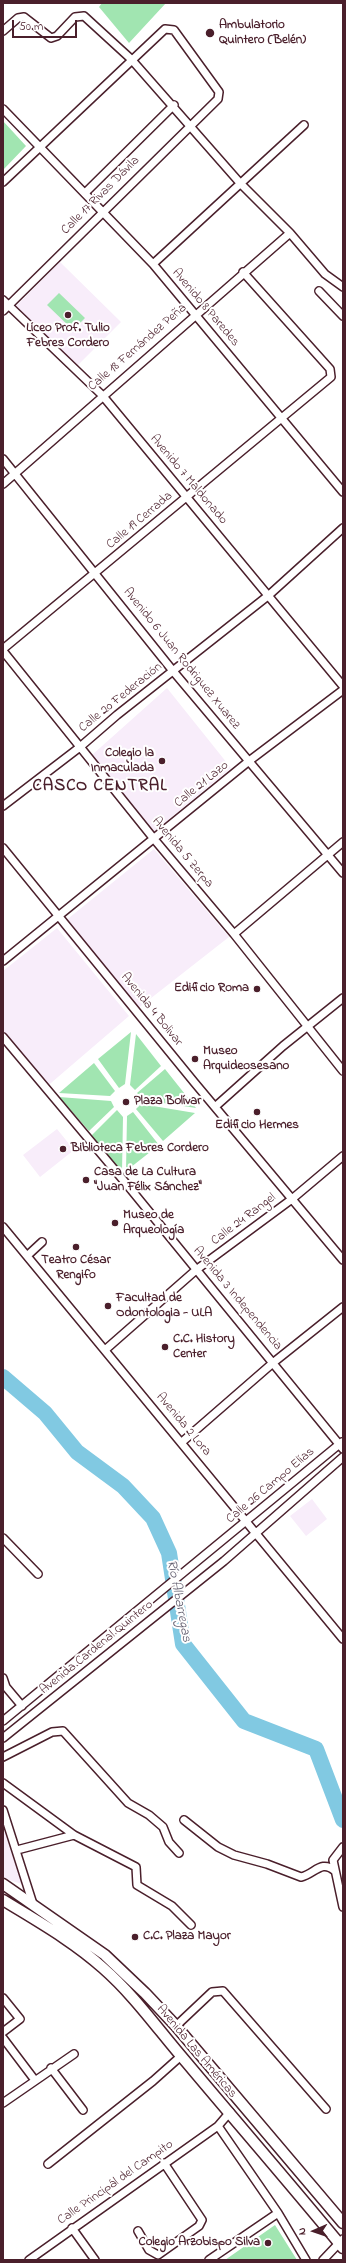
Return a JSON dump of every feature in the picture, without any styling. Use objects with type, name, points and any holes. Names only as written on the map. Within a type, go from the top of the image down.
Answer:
[{"type":"street","points":[[3,31],[18,18],[24,17],[46,36],[51,38],[57,36],[75,17],[81,15],[132,59],[174,105],[240,183],[290,233],[320,269],[343,287]]},
{"type":"street","name":"Calle 17 Rivas Dávila","points":[[3,311],[218,99],[219,92],[216,87],[171,29],[166,29],[132,59]]},
{"type":"street","points":[[3,182],[132,59]]},
{"type":"street","points":[[85,193],[174,105]]},
{"type":"street","name":"Avenido 8 Paredes","points":[[3,109],[103,211],[152,264],[343,492]]},
{"type":"street","points":[[152,264],[304,125]]},
{"type":"street","name":"Calle 18 Fernández Peña","points":[[3,484],[194,314],[290,233]]},
{"type":"street","name":"Calle 19 Cerrada","points":[[3,650],[329,380],[332,373],[330,369],[243,272]]},
{"type":"street","points":[[319,290],[343,316]]},
{"type":"street","name":"Avenido 7 Maldonado","points":[[3,300],[102,395],[343,686]]},
{"type":"street","name":"Avenido 6 Juan Rodriguez Xuarez","points":[[3,459],[96,573],[173,671],[343,873]]},
{"type":"street","name":"Calle 20 Federación","points":[[3,806],[80,747],[117,715],[269,595],[343,528]]},
{"type":"street","name":"Avenida 5 Zerpa","points":[[3,650],[154,839],[234,934],[343,1071]]},
{"type":"street","name":"Calle 21 Lazo","points":[[3,961],[249,761],[343,690]]},
{"type":"street","points":[[234,934],[343,842]]},
{"type":"street","name":"Avenida 4 Bolivar","points":[[3,848],[194,1082],[216,1106],[343,1260]]},
{"type":"street","points":[[216,1106],[283,1046],[308,1028],[343,998]]},
{"type":"street","name":"Avenida 3 Independencia","points":[[3,1037],[342,1445]]},
{"type":"street","name":"Calle 24 Rangel","points":[[105,1350],[196,1270],[292,1199],[343,1156]]},
{"type":"street","name":"Avenida 2 Lora","points":[[3,1227],[28,1255],[182,1442],[255,1534],[341,1634]]},
{"type":"street","points":[[28,1255],[42,1242]]},
{"type":"street","points":[[182,1442],[274,1362],[343,1307]]},
{"type":"street","name":"Calle 26 Campo Elías","points":[[214,1548],[342,1445]]},
{"type":"street","name":"Calle 26 Campo Elías","points":[[224,1561],[343,1457]]},
{"type":"street","points":[[3,1538],[38,1574]]},
{"type":"street","name":"Avenida Cardenal Quintero","points":[[3,1721],[214,1548]]},
{"type":"street","name":"Avenida Cardenal Quintero","points":[[3,1738],[224,1561]]},
{"type":"street","points":[[3,1678],[6,1687],[22,1706]]},
{"type":"street","points":[[3,1757],[52,1732],[63,1731],[128,1803],[149,1815],[163,1827],[169,1842],[179,1853]]},
{"type":"street","points":[[3,1783],[74,1835],[136,1867],[137,1885],[172,1906],[191,1925]]},
{"type":"street","points":[[3,1812],[17,1850],[33,1904]]},
{"type":"street","points":[[184,1820],[218,1847],[234,1855],[267,1864],[301,1877],[323,1866],[329,1866],[335,1871]]},
{"type":"street","points":[[17,1850],[74,1835]]},
{"type":"street","points":[[343,1846],[333,1860],[343,1906]]},
{"type":"street","name":"Avenida Las Américas","points":[[3,1884],[105,1954],[176,2026],[343,2223]]},
{"type":"street","name":"Avenida Las Américas","points":[[5,1903],[57,1932],[103,1968],[147,2013],[181,2056],[342,2244]]},
{"type":"street","points":[[176,2026],[212,1992],[223,1991],[326,2109]]},
{"type":"street","points":[[3,1998],[20,2019],[3,2032]]},
{"type":"street","points":[[3,2038],[34,2080]]},
{"type":"street","points":[[3,2103],[51,2068],[74,2054]]},
{"type":"street","points":[[48,2164],[153,2081],[181,2056]]},
{"type":"street","points":[[51,2068],[83,2110]]},
{"type":"street","name":"Calle Principál del Campito","points":[[29,2260],[72,2228],[218,2126],[230,2112]]},
{"type":"street","points":[[218,2126],[278,2213],[306,2260]]},
{"type":"street","points":[[138,2230],[149,2250],[158,2255],[199,2226],[202,2220],[164,2163]]},
{"type":"street","points":[[209,2260],[278,2213]]},
{"type":"street","points":[[72,2228],[95,2260]]},
{"type":"street","points":[[323,2260],[342,2244]]},
{"type":"shaded area","name":"Liceo Prof. Tulio Febres Cordero","points":[[60,262],[121,322],[75,368],[15,307]]},
{"type":"shaded area","name":"Colegio la Inmaculada","points":[[167,688],[231,768],[153,832],[92,755]]},
{"type":"shaded area","points":[[154,849],[229,937],[132,1013],[59,926]]},
{"type":"shaded area","points":[[57,928],[129,1016],[44,1089],[3,1039],[3,971]]},
{"type":"shaded area","points":[[57,1129],[74,1150],[40,1177],[23,1155]]},
{"type":"shaded area","points":[[312,1499],[327,1519],[306,1536],[290,1516]]},
{"type":"shaded area","points":[[3,1828],[22,1884],[9,1880],[3,1876]]},
{"type":"green space","points":[[102,3],[166,3],[129,43],[99,7]]},
{"type":"green space","points":[[3,121],[26,146],[3,170]]},
{"type":"green space","points":[[59,293],[85,318],[73,330],[47,305]]},
{"type":"green space","points":[[131,1032],[125,1084],[119,1088],[98,1059]]},
{"type":"green space","points":[[136,1034],[161,1066],[135,1090],[130,1085]]},
{"type":"green space","points":[[94,1063],[115,1091],[110,1096],[59,1093]]},
{"type":"green space","points":[[165,1069],[196,1108],[143,1100],[137,1093]]},
{"type":"green space","points":[[59,1097],[111,1101],[114,1107],[89,1131]]},
{"type":"green space","points":[[141,1104],[195,1113],[163,1141],[136,1109]]},
{"type":"green space","points":[[117,1110],[123,1117],[122,1172],[91,1136]]},
{"type":"green space","points":[[133,1112],[159,1145],[126,1171],[127,1116]]},
{"type":"green space","name":"Colegio Arzobispo Silva","points":[[275,2225],[297,2260],[225,2260]]},
{"type":"waterway","name":"Río Albarregas","points":[[3,1377],[45,1413],[77,1452],[123,1486],[153,1518],[169,1553],[183,1644],[244,1721],[316,1749],[343,1820]]},
{"type":"place","name":"Ambulatorio Quintero (Belén)","points":[[210,33]]},
{"type":"place","name":"Liceo Prof. Tulio Febres Cordero","points":[[68,315]]},
{"type":"place","name":"Colegio la Inmaculada","points":[[162,761]]},
{"type":"place","name":"Edificio Roma","points":[[257,989]]},
{"type":"place","name":"Museo Arquideosesano","points":[[195,1059]]},
{"type":"place","name":"Plaza Bolívar","points":[[126,1102]]},
{"type":"place","name":"Edificio Hermes","points":[[257,1112]]},
{"type":"place","name":"Biblioteca Febres Cordero","points":[[63,1149]]},
{"type":"place","name":"Casa de La Cultura \"Juan Félix Sánchez\"","points":[[86,1180]]},
{"type":"place","name":"Museo de Arqueología","points":[[115,1223]]},
{"type":"place","name":"Teatro César Rengifo","points":[[76,1247]]},
{"type":"place","name":"Facultad de Odontologia - ULA","points":[[108,1306]]},
{"type":"place","name":"C.C. History Center","points":[[165,1347]]},
{"type":"place","name":"C.C. Plaza Mayor","points":[[135,1937]]},
{"type":"place","name":"Colegio Arzobispo Silva","points":[[268,2243]]},
{"type":"district","name":"CASCO CENTRAL","points":[[100,787]]}]
